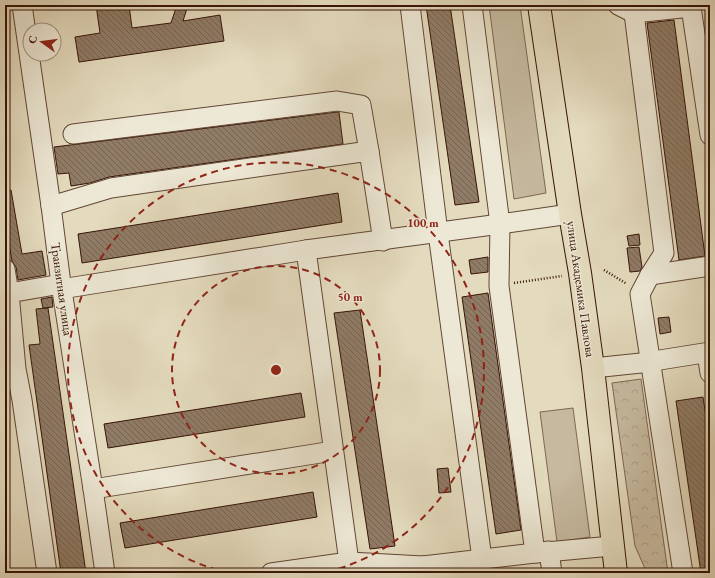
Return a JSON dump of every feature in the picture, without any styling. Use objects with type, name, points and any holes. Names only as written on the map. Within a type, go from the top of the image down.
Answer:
[{"type":"main road","name":"улица Академика Павлова","points":[[540,5],[580,274],[616,562]]},
{"type":"street","name":"Транзитная улица","points":[[22,5],[61,287],[105,573]]},
{"type":"street","points":[[410,5],[438,233],[482,559]]},
{"type":"street","points":[[472,5],[500,224],[499,286],[542,552],[552,573]]},
{"type":"street","points":[[683,573],[640,294],[664,253],[626,9],[691,6],[710,135]]},
{"type":"street","points":[[73,134],[337,101],[361,105],[383,241]]},
{"type":"street","points":[[51,206],[111,188],[369,150]]},
{"type":"street","points":[[9,293],[61,287],[306,250],[383,241],[570,214]]},
{"type":"street","points":[[306,250],[349,562]]},
{"type":"street","points":[[650,275],[710,266]]},
{"type":"street","points":[[5,269],[9,293],[16,369],[22,400],[47,573]]},
{"type":"street","points":[[592,368],[650,362],[709,352],[710,373]]},
{"type":"street","points":[[93,490],[333,451]]},
{"type":"street","points":[[271,573],[349,562],[423,570],[482,559],[542,552],[616,562]]},
{"type":"path","points":[[604,270],[629,285]]},
{"type":"path","points":[[499,286],[562,276]]},
{"type":"green space","points":[[489,5],[520,5],[546,193],[514,199]]},
{"type":"green space","points":[[641,379],[668,573],[647,573],[635,546],[612,383]]},
{"type":"green space","points":[[573,408],[590,537],[557,542],[540,412]]},
{"type":"building","points":[[96,5],[129,5],[132,28],[171,23],[177,5],[188,5],[183,21],[220,15],[224,41],[79,62],[75,37],[100,33]]},
{"type":"building","points":[[426,5],[450,5],[479,202],[455,205]]},
{"type":"building","points":[[674,20],[705,256],[679,260],[647,23]]},
{"type":"building","points":[[339,112],[343,144],[109,177],[90,183],[71,186],[69,173],[58,174],[54,147]]},
{"type":"building","points":[[11,190],[22,254],[42,251],[46,275],[18,280],[16,267],[12,261],[5,221],[5,191]]},
{"type":"building","points":[[338,193],[342,222],[82,263],[78,234]]},
{"type":"building","points":[[639,234],[640,245],[629,246],[627,236]]},
{"type":"building","points":[[639,247],[642,267],[640,271],[630,272],[627,248]]},
{"type":"building","points":[[488,257],[488,272],[471,274],[469,260]]},
{"type":"building","points":[[488,293],[521,530],[496,534],[462,297]]},
{"type":"building","points":[[52,297],[53,307],[43,308],[41,299]]},
{"type":"building","points":[[48,308],[86,573],[61,573],[29,345],[40,344],[36,309]]},
{"type":"building","points":[[360,310],[395,546],[370,549],[334,313]]},
{"type":"building","points":[[669,317],[671,332],[660,334],[658,318]]},
{"type":"building","points":[[301,393],[305,417],[108,448],[104,424]]},
{"type":"building","points":[[703,397],[710,444],[710,573],[701,573],[676,401]]},
{"type":"building","points":[[448,468],[451,492],[439,493],[437,469]]},
{"type":"building","points":[[313,492],[317,517],[125,548],[120,523]]}]
